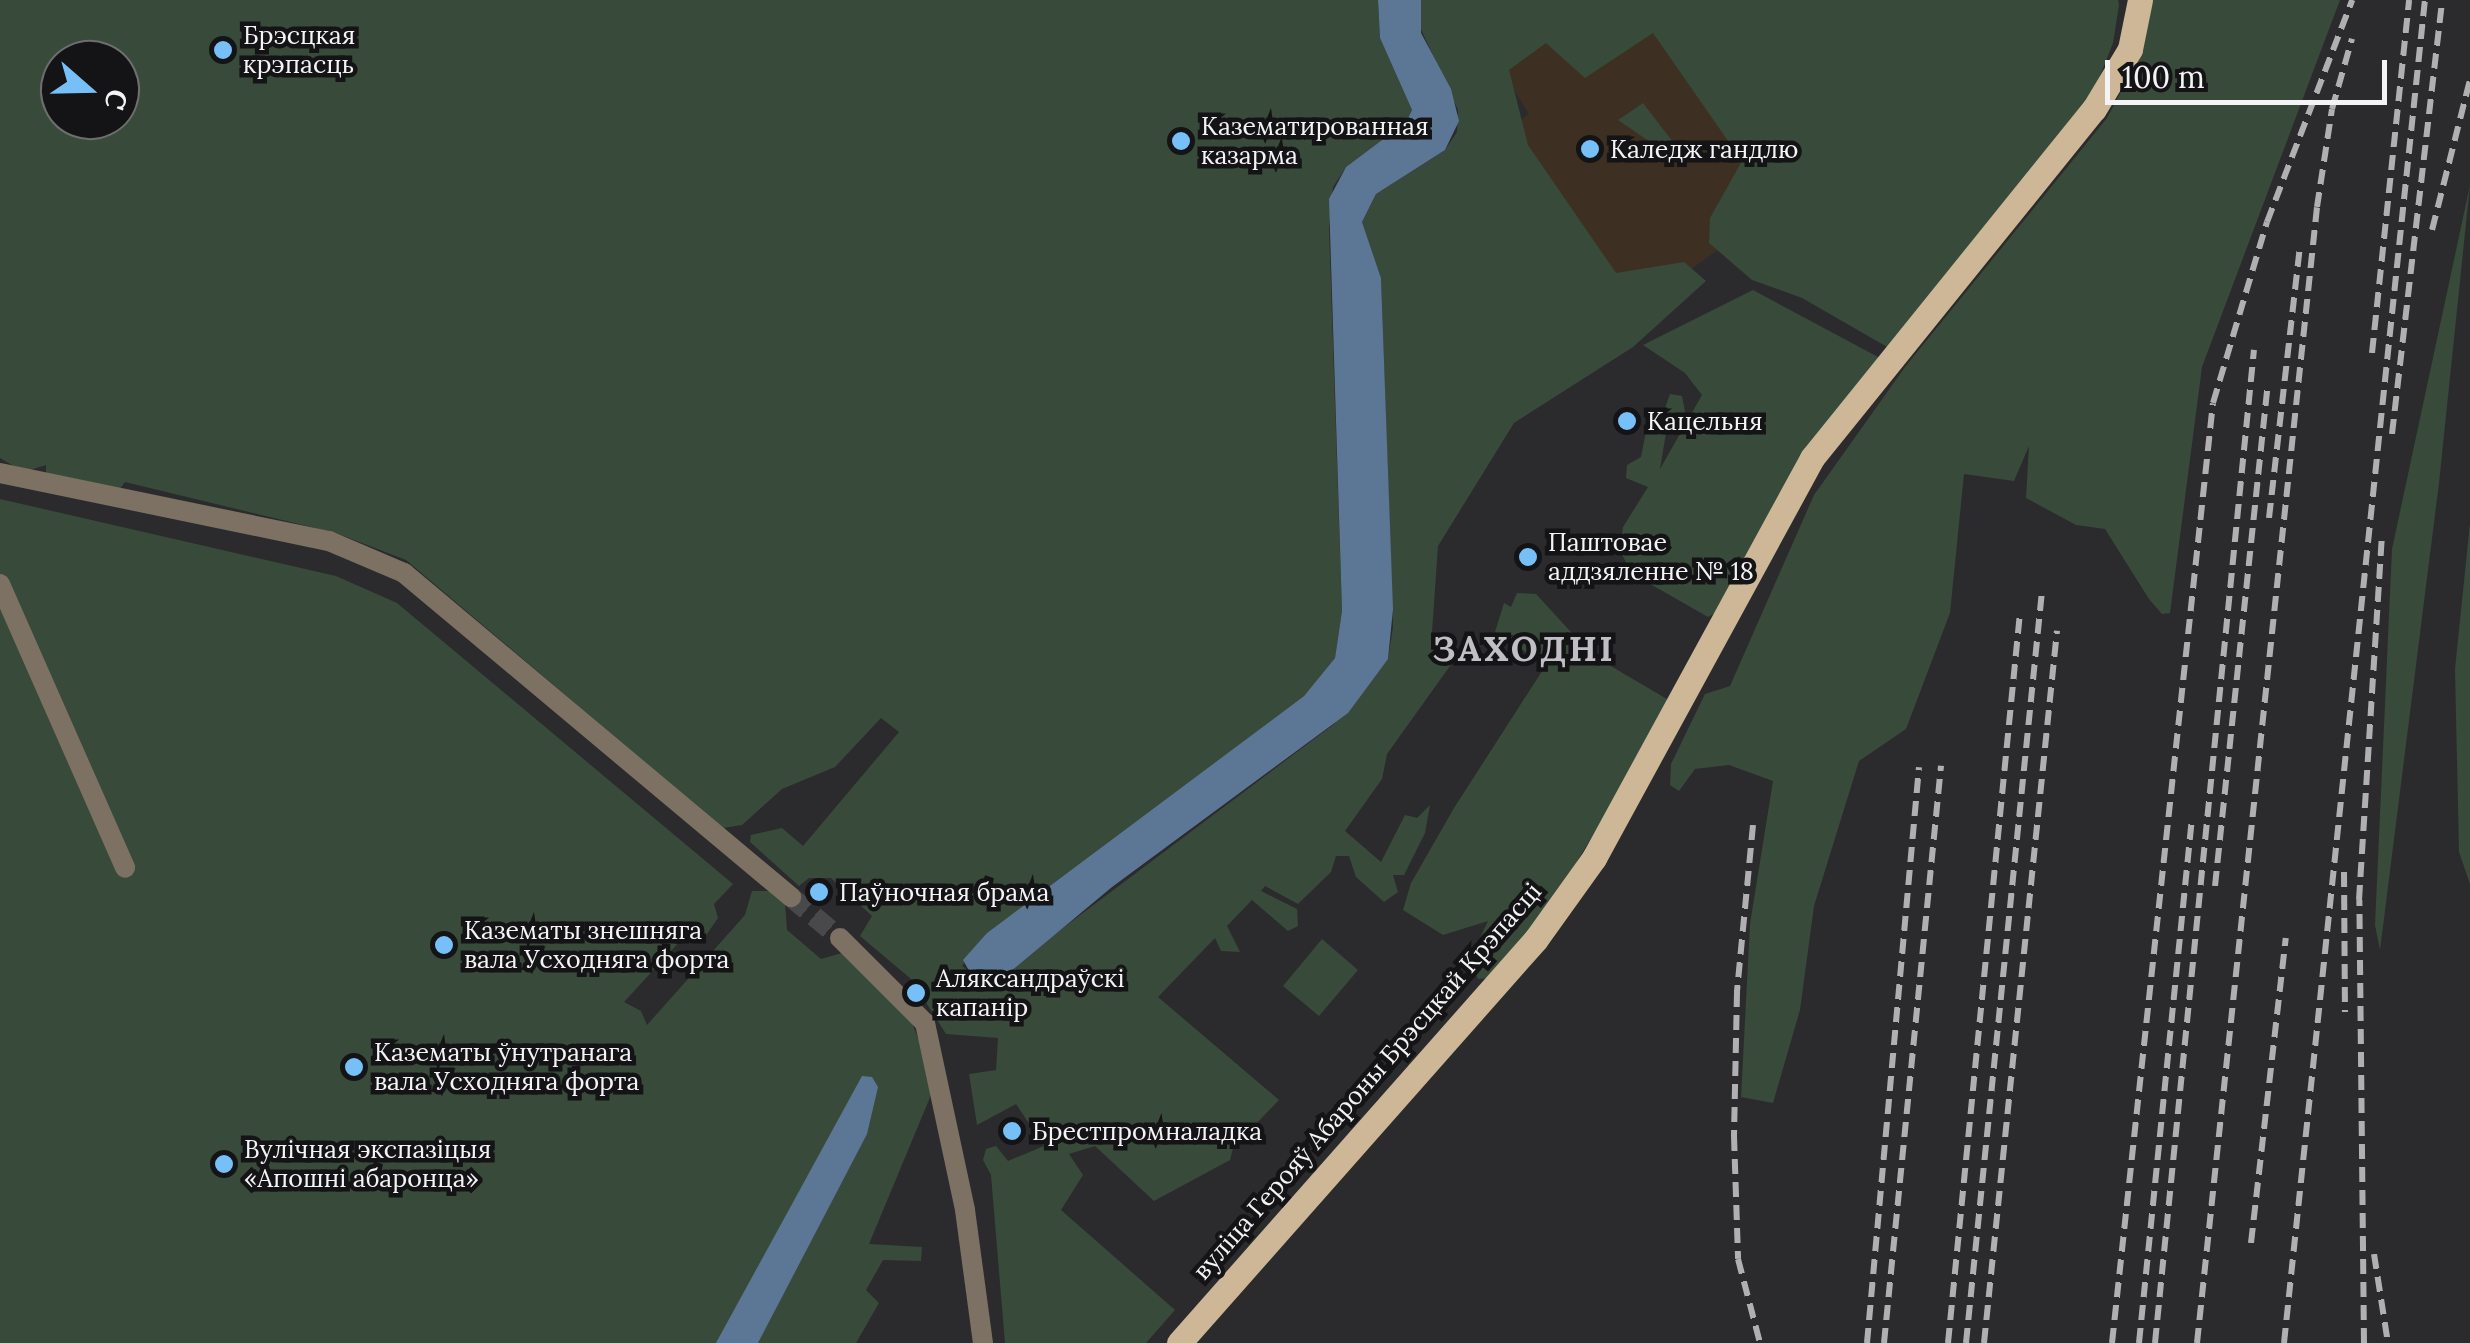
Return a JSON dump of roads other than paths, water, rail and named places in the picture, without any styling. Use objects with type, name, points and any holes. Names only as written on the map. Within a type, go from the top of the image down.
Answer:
[{"type":"main road","name":"вуліца Герояў Абароны Брэсцкай Крэпасці","points":[[1179,1343],[1536,939],[1594,858],[1812,458],[2104,96],[2130,49],[2140,0]]},
{"type":"street","points":[[0,473],[330,541],[404,573],[791,897]]},
{"type":"street","points":[[0,584],[124,868]]},
{"type":"street","points":[[840,938],[914,1006],[938,1072],[983,1343]]},
{"type":"water","points":[[1378,0],[1421,0],[1421,33],[1451,89],[1459,121],[1445,150],[1376,194],[1362,222],[1381,278],[1393,609],[1388,659],[1348,713],[1112,887],[1004,977],[976,983],[963,960],[987,933],[1304,696],[1335,658],[1342,611],[1329,199],[1346,167],[1406,122],[1412,110],[1380,38]]},
{"type":"water","points":[[862,1076],[872,1077],[878,1087],[867,1134],[758,1343],[716,1343]]},
{"type":"tunnel","points":[[791,897],[840,938]]},
{"type":"railway","points":[[2112,1343],[2213,403],[2267,222],[2352,0]]},
{"type":"railway","points":[[2372,353],[2409,0]]},
{"type":"railway","points":[[2284,1343],[2425,0]]},
{"type":"railway","points":[[2392,434],[2442,0]]},
{"type":"railway","points":[[2197,1343],[2317,207],[2332,109],[2352,39]]},
{"type":"railway","points":[[2432,230],[2470,80]]},
{"type":"railway","points":[[2269,518],[2300,245]]},
{"type":"railway","points":[[2155,1343],[2254,350]]},
{"type":"railway","points":[[2215,886],[2267,389]]},
{"type":"railway","points":[[2364,1343],[2359,900],[2382,534]]},
{"type":"railway","points":[[1966,1343],[2042,591]]},
{"type":"railway","points":[[1948,1343],[2020,613]]},
{"type":"railway","points":[[1984,1343],[2057,631]]},
{"type":"railway","points":[[1884,1343],[1941,766]]},
{"type":"railway","points":[[1867,1343],[1919,767]]},
{"type":"railway","points":[[2139,1343],[2192,818]]},
{"type":"railway","points":[[1753,825],[1737,992],[1734,1136],[1738,1259],[1760,1343]]},
{"type":"railway","points":[[2344,872],[2345,1012]]},
{"type":"railway","points":[[2251,1243],[2286,938]]},
{"type":"railway","points":[[2374,1254],[2388,1343]]},
{"type":"place","name":"Брэсцкая крэпасць","points":[[223,50]]},
{"type":"place","name":"Казематированная казарма","points":[[1181,141]]},
{"type":"place","name":"Каледж гандлю","points":[[1590,149]]},
{"type":"place","name":"Кацельня","points":[[1627,421]]},
{"type":"place","name":"Паштовае аддзяленне № 18","points":[[1528,557]]},
{"type":"place","name":"Паўночная брама","points":[[819,892]]},
{"type":"place","name":"Казематы знешняга вала Усходняга форта","points":[[444,945]]},
{"type":"place","name":"Аляксандраўскі капанір","points":[[916,993]]},
{"type":"place","name":"Казематы ўнутранага вала Усходняга форта","points":[[354,1067]]},
{"type":"place","name":"Брестпромналадка","points":[[1012,1131]]},
{"type":"place","name":"Вулічная экспазіцыя «Апошні абаронца»","points":[[224,1164]]},
{"type":"district","name":"ЗАХОДНІ","points":[[1524,649]]}]
